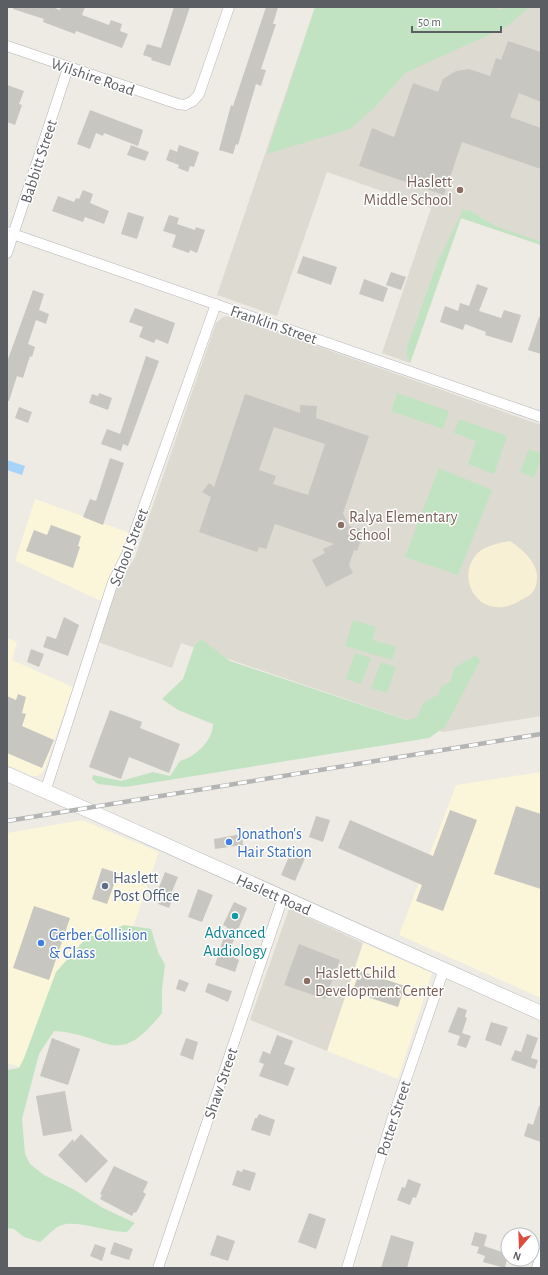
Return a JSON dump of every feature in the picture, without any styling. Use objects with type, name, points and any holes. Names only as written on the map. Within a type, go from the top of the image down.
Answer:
[{"type":"street","name":"Wilshire Road","points":[[7,46],[68,68],[185,105],[199,94],[228,7]]},
{"type":"street","name":"Babbitt Street","points":[[7,253],[10,233],[68,68]]},
{"type":"street","name":"Franklin Street","points":[[10,233],[541,417]]},
{"type":"street","name":"School Street","points":[[45,792],[114,582],[127,554],[216,304]]},
{"type":"street","name":"Haslett Road","points":[[7,774],[541,1012]]},
{"type":"street","name":"Shaw Street","points":[[158,1268],[283,897]]},
{"type":"street","name":"Potter Street","points":[[347,1268],[391,1123],[444,969]]},
{"type":"street","points":[[537,1268],[541,1254]]},
{"type":"shaded area","name":"Haslett Middle School","points":[[315,7],[541,7],[541,245],[461,218],[410,363],[382,353],[431,208],[327,172],[277,316],[217,295]]},
{"type":"shaded area","name":"Ralya Elementary School","points":[[231,316],[541,425],[541,716],[443,732],[181,643],[172,668],[98,642],[119,583],[135,557],[216,323],[223,317]]},
{"type":"shaded area","points":[[35,499],[130,533],[101,601],[15,561]]},
{"type":"shaded area","points":[[7,638],[17,642],[12,660],[73,687],[44,771],[38,776],[32,776],[7,765]]},
{"type":"shaded area","points":[[541,772],[541,998],[399,935],[456,785]]},
{"type":"shaded area","points":[[82,820],[159,852],[96,1034],[41,1015],[23,1068],[7,1063],[7,833]]},
{"type":"shaded area","name":"Haslett Child Development Center","points":[[289,909],[363,943],[327,1051],[250,1020]]},
{"type":"shaded area","points":[[363,943],[432,973],[398,1079],[327,1051]]},
{"type":"green space","points":[[315,7],[496,7],[500,10],[505,7],[530,7],[506,27],[405,73],[376,106],[350,129],[267,154]]},
{"type":"green space","points":[[463,210],[469,210],[493,225],[541,242],[541,245],[461,218],[410,363],[407,357],[407,347],[438,261]]},
{"type":"green space","points":[[397,393],[449,411],[443,429],[391,411]]},
{"type":"green space","points":[[459,419],[507,436],[494,474],[468,464],[476,441],[454,433]]},
{"type":"green space","points":[[529,449],[541,454],[541,459],[534,478],[520,472]]},
{"type":"green space","points":[[439,468],[492,490],[458,575],[405,557]]},
{"type":"green space","points":[[353,620],[376,627],[373,640],[396,647],[392,660],[345,646]]},
{"type":"green space","points":[[201,639],[230,661],[407,720],[418,717],[423,703],[439,694],[441,687],[451,681],[454,668],[476,655],[480,661],[445,727],[429,738],[125,787],[98,784],[92,779],[93,775],[121,781],[153,772],[170,776],[180,761],[197,752],[207,742],[213,724],[178,710],[162,699],[183,679],[194,647]]},
{"type":"green space","points":[[355,653],[371,658],[361,684],[346,679]]},
{"type":"green space","points":[[381,662],[396,667],[387,693],[371,688]]},
{"type":"green space","points":[[124,925],[151,929],[158,952],[165,965],[162,989],[162,1013],[146,1031],[133,1041],[122,1045],[111,1045],[73,1033],[54,1031],[39,1054],[22,1119],[25,1154],[30,1164],[44,1175],[73,1189],[103,1208],[135,1223],[127,1232],[112,1231],[76,1224],[62,1225],[40,1242],[24,1237],[14,1229],[7,1228],[7,1070],[19,1068],[24,1058],[56,972],[88,936],[96,936]]},
{"type":"sand","points":[[510,541],[528,556],[535,566],[537,572],[536,587],[530,595],[518,602],[504,607],[491,606],[481,601],[474,594],[469,583],[468,572],[472,562],[479,552],[486,548]]},
{"type":"water","points":[[7,460],[25,466],[22,475],[7,470]]},
{"type":"building","points":[[13,7],[52,7],[60,10],[61,7],[85,7],[82,15],[109,25],[111,20],[122,24],[120,31],[128,34],[122,48],[76,31],[75,34],[43,22],[44,19],[13,9]]},
{"type":"building","points":[[174,7],[190,7],[170,66],[151,60],[152,58],[143,55],[147,44],[161,48]]},
{"type":"building","points":[[266,7],[278,7],[273,24],[276,24],[261,69],[266,70],[261,86],[256,84],[238,145],[236,144],[233,154],[219,150],[231,105],[233,106]]},
{"type":"building","points":[[508,41],[541,52],[541,102],[519,93],[510,117],[541,128],[541,169],[462,142],[444,195],[359,166],[372,128],[394,137],[413,83],[438,92],[443,79],[456,71],[469,69],[490,76],[496,58],[501,60]]},
{"type":"building","points":[[7,85],[24,91],[19,104],[22,105],[15,125],[7,122]]},
{"type":"building","points":[[90,110],[143,130],[138,146],[104,133],[103,136],[96,133],[90,149],[77,144]]},
{"type":"building","points":[[131,145],[149,152],[145,161],[127,155]]},
{"type":"building","points":[[179,145],[199,152],[194,167],[190,166],[188,172],[178,168],[179,165],[166,160],[170,149],[177,152]]},
{"type":"building","points":[[83,190],[93,194],[90,203],[109,211],[104,224],[85,217],[83,222],[52,211],[58,196],[74,202],[76,198],[79,199]]},
{"type":"building","points":[[128,212],[144,217],[137,239],[121,234]]},
{"type":"building","points":[[169,215],[179,218],[177,224],[195,230],[196,227],[205,230],[197,253],[190,250],[189,253],[172,247],[176,235],[163,231]]},
{"type":"building","points":[[303,256],[337,267],[331,285],[297,273]]},
{"type":"building","points":[[391,272],[406,277],[401,290],[386,285]]},
{"type":"building","points":[[364,279],[388,288],[383,302],[359,294]]},
{"type":"building","points":[[477,284],[488,288],[479,311],[501,318],[504,310],[521,315],[512,343],[485,335],[486,332],[465,324],[463,330],[440,322],[445,306],[458,311],[460,303],[469,306]]},
{"type":"building","points":[[33,290],[44,294],[39,310],[49,314],[46,324],[36,320],[28,344],[35,347],[32,357],[30,356],[23,378],[17,376],[9,401],[7,401],[7,362]]},
{"type":"building","points":[[135,308],[175,323],[168,344],[156,339],[154,343],[139,337],[143,327],[129,322]]},
{"type":"building","points":[[539,317],[541,317],[541,354],[528,350]]},
{"type":"building","points":[[146,356],[159,361],[128,446],[123,444],[121,451],[101,444],[107,429],[120,434]]},
{"type":"building","points":[[99,393],[112,398],[108,410],[89,403],[92,394],[98,396]]},
{"type":"building","points":[[245,394],[300,413],[300,405],[317,406],[316,418],[369,436],[343,513],[349,526],[360,529],[359,534],[363,536],[357,551],[354,550],[349,565],[353,573],[326,587],[312,560],[325,553],[323,549],[334,544],[275,524],[266,549],[259,547],[257,552],[199,532],[211,497],[202,492],[209,483],[214,487]],"holes":[[[274,427],[325,444],[308,495],[273,484],[276,476],[259,470]]]},
{"type":"building","points":[[19,407],[32,412],[28,423],[15,418]]},
{"type":"building","points":[[110,458],[124,463],[103,525],[83,517],[90,499],[96,501]]},
{"type":"building","points":[[51,525],[81,536],[78,546],[80,547],[73,568],[26,551],[34,530],[47,535]]},
{"type":"building","points":[[64,617],[79,625],[68,656],[43,647],[47,636],[56,639]]},
{"type":"building","points":[[31,649],[44,654],[39,667],[27,662]]},
{"type":"building","points":[[18,694],[26,697],[22,713],[26,714],[22,726],[54,740],[42,768],[7,753],[7,696],[16,700]]},
{"type":"building","points":[[110,710],[142,722],[140,728],[180,744],[169,773],[129,757],[121,779],[89,767]]},
{"type":"building","points":[[516,806],[541,814],[541,889],[494,874]]},
{"type":"building","points":[[450,810],[477,820],[443,911],[416,901],[422,885],[338,848],[350,820],[433,856]]},
{"type":"building","points":[[316,816],[330,820],[323,842],[309,837]]},
{"type":"building","name":"Jonathon's Hair Station","points":[[242,834],[243,845],[215,849],[214,839]]},
{"type":"building","points":[[291,852],[305,858],[295,881],[281,875]]},
{"type":"building","name":"Haslett Post Office","points":[[102,868],[118,873],[107,904],[92,899]]},
{"type":"building","points":[[165,872],[178,877],[171,894],[174,895],[169,908],[158,904],[160,899],[155,898]]},
{"type":"building","points":[[198,889],[213,895],[202,922],[188,917]]},
{"type":"building","points":[[234,902],[247,908],[228,954],[239,960],[235,972],[215,965],[227,927],[223,925]]},
{"type":"building","name":"Gerber Collision & Glass","points":[[34,906],[70,918],[49,980],[13,968]]},
{"type":"building","points":[[299,944],[340,960],[325,999],[284,985]]},
{"type":"building","points":[[360,971],[405,986],[398,1007],[352,992]]},
{"type":"building","points":[[179,979],[189,983],[185,992],[176,989]]},
{"type":"building","points":[[208,983],[232,991],[228,1002],[205,992]]},
{"type":"building","points":[[458,1007],[467,1010],[465,1017],[467,1018],[462,1033],[471,1036],[466,1048],[457,1045],[460,1036],[448,1032]]},
{"type":"building","points":[[491,1022],[508,1027],[501,1046],[485,1040]]},
{"type":"building","points":[[527,1034],[538,1038],[531,1058],[538,1060],[535,1069],[511,1060],[515,1050],[521,1052]]},
{"type":"building","points":[[277,1035],[293,1041],[284,1064],[295,1068],[288,1086],[259,1076],[264,1064],[259,1062],[263,1051],[270,1054]]},
{"type":"building","points":[[52,1038],[80,1049],[68,1085],[40,1076]]},
{"type":"building","points":[[186,1038],[198,1042],[193,1060],[180,1055]]},
{"type":"building","points":[[65,1091],[72,1131],[43,1136],[36,1096]]},
{"type":"building","points":[[539,1106],[541,1106],[541,1142],[524,1136],[528,1123],[533,1125]]},
{"type":"building","points":[[259,1114],[275,1120],[270,1136],[251,1130],[255,1118],[257,1118]]},
{"type":"building","points":[[81,1134],[108,1161],[86,1183],[58,1155],[73,1139],[74,1142]]},
{"type":"building","points":[[114,1166],[148,1182],[143,1192],[146,1194],[136,1213],[134,1212],[132,1216],[100,1199],[102,1195],[100,1194]]},
{"type":"building","points":[[243,1169],[256,1173],[250,1191],[232,1185],[237,1170],[242,1172]]},
{"type":"building","points":[[408,1179],[421,1184],[416,1198],[413,1197],[410,1205],[397,1200],[402,1187],[405,1188]]},
{"type":"building","points":[[309,1213],[326,1219],[316,1249],[298,1242]]},
{"type":"building","points":[[475,1232],[487,1235],[484,1246],[500,1251],[500,1267],[483,1262],[485,1256],[477,1253],[479,1247],[471,1245]]},
{"type":"building","points":[[217,1235],[235,1241],[228,1261],[210,1255]]},
{"type":"building","points":[[391,1235],[414,1242],[407,1268],[381,1268]]},
{"type":"building","points":[[114,1242],[133,1249],[129,1260],[110,1254]]},
{"type":"building","points":[[95,1244],[106,1248],[102,1261],[90,1256]]},
{"type":"railway","points":[[7,821],[541,734]]},
{"type":"place","name":"Haslett Middle School","points":[[460,190]]},
{"type":"place","name":"Ralya Elementary School","points":[[341,525]]},
{"type":"place","name":"Jonathon's Hair Station","points":[[229,842]]},
{"type":"place","name":"Haslett Post Office","points":[[105,886]]},
{"type":"place","name":"Advanced Audiology","points":[[235,916]]},
{"type":"place","name":"Gerber Collision & Glass","points":[[41,943]]},
{"type":"place","name":"Haslett Child Development Center","points":[[307,981]]}]
